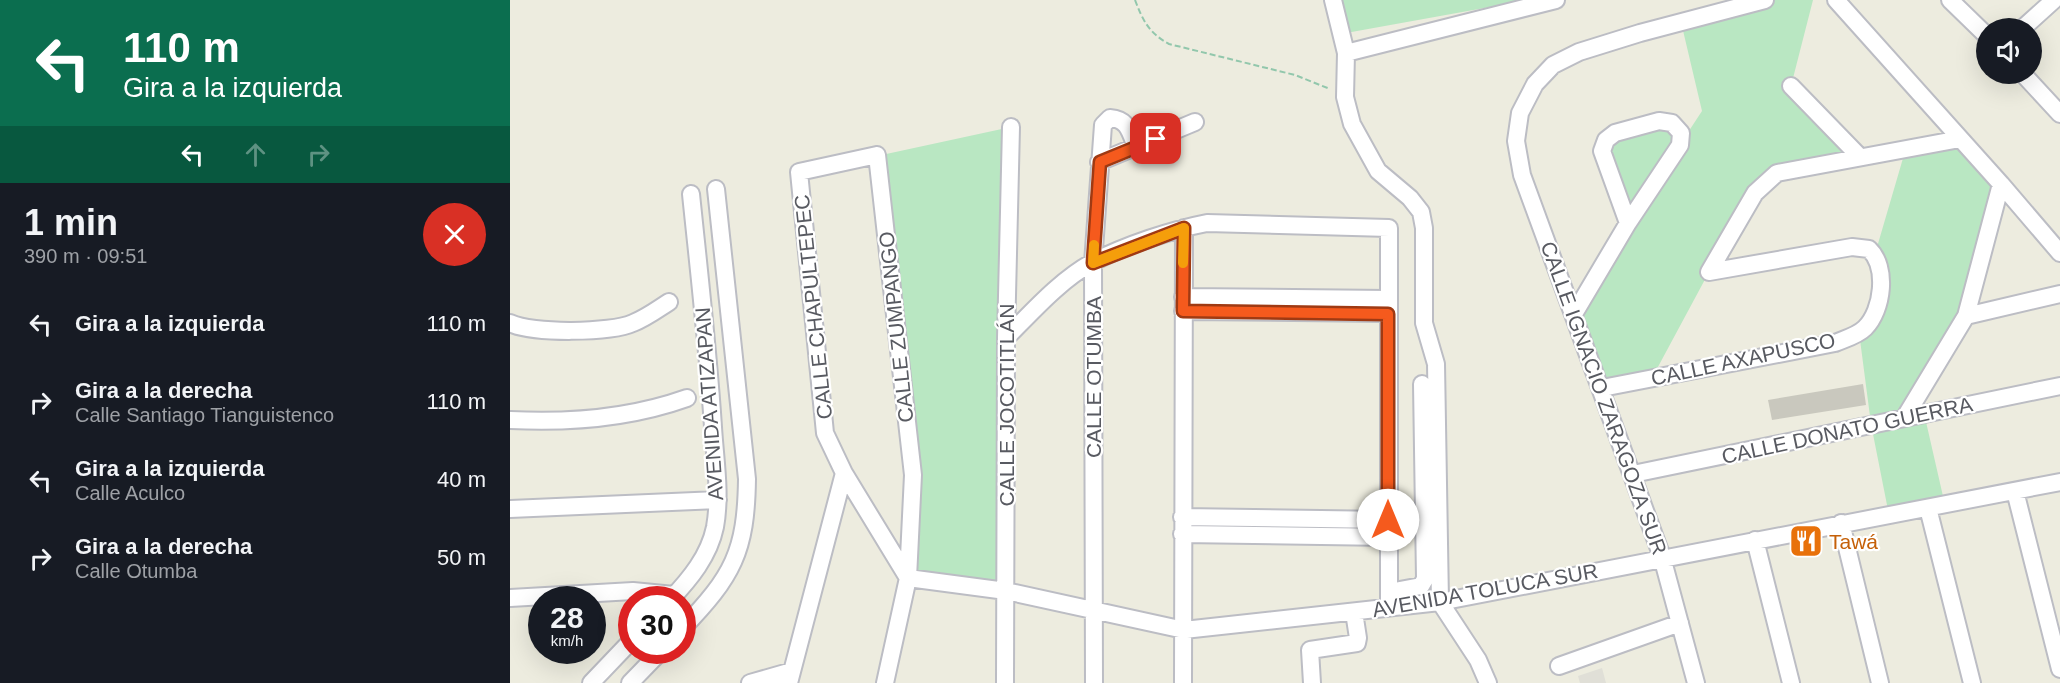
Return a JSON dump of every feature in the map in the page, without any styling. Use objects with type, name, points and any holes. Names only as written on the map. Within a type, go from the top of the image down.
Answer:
[{"type":"street","points":[[1333,0],[1346,53],[1345,97],[1352,124],[1373,164],[1421,212],[1424,228],[1424,323],[1436,364],[1440,602],[1478,660],[1488,683]]},
{"type":"street","points":[[1346,53],[1557,0]]},
{"type":"street","name":"CALLE IGNACIO ZARAGOZA SUR","points":[[1696,683],[1662,557],[1602,388],[1522,175],[1516,141],[1520,113],[1535,84],[1553,65],[1579,52],[1765,0]]},
{"type":"street","points":[[1836,0],[2060,253]]},
{"type":"street","points":[[1950,0],[1976,25]]},
{"type":"street","points":[[2034,18],[2054,0]]},
{"type":"street","points":[[2032,84],[2060,114]]},
{"type":"street","points":[[1791,86],[1859,156]]},
{"type":"street","name":"CALLE OTUMBA","points":[[1094,683],[1093,263],[1100,135],[1103,125],[1110,118],[1119,118],[1128,124],[1136,147]]},
{"type":"street","points":[[1574,314],[1628,223],[1680,145],[1681,133],[1672,123],[1659,121],[1615,133],[1606,140],[1602,152],[1628,223]]},
{"type":"street","points":[[1100,162],[1195,122]]},
{"type":"street","name":"CALLE JOCOTITLÁN","points":[[1005,683],[1006,338],[1011,127]]},
{"type":"street","name":"CALLE AXAPUSCO","points":[[1602,388],[1835,343],[1864,329],[1875,309],[1881,283],[1879,262],[1869,249],[1852,247],[1709,272],[1755,193],[1777,173],[1960,139]]},
{"type":"street","name":"CALLE ZUMPANGO","points":[[799,172],[877,156],[913,476],[908,578]]},
{"type":"street","name":"CALLE CHAPULTEPEC","points":[[799,172],[825,433],[844,472],[908,578]]},
{"type":"street","points":[[1905,417],[1966,316],[2001,184]]},
{"type":"street","points":[[696,613],[722,583],[738,556],[746,520],[747,479],[716,189]]},
{"type":"street","name":"AVENIDA ATIZAPAN","points":[[682,586],[696,570],[707,550],[714,529],[718,500],[711,392],[691,194]]},
{"type":"street","points":[[1006,338],[1045,299],[1093,263],[1184,228],[1207,223],[1389,228],[1389,600],[1421,586],[1425,579],[1422,384]]},
{"type":"street","points":[[1184,228],[1182,526],[1184,683]]},
{"type":"street","points":[[1966,316],[2060,294]]},
{"type":"street","points":[[510,323],[536,331],[617,328],[633,324],[669,302]]},
{"type":"street","points":[[1183,304],[1388,306]]},
{"type":"street","name":"CALLE DONATO GUERRA","points":[[1633,474],[2060,386]]},
{"type":"street","points":[[510,420],[627,415],[651,411],[687,398]]},
{"type":"street","points":[[750,683],[790,677],[844,472]]},
{"type":"street","name":"AVENIDA TOLUCA SUR","points":[[908,578],[1006,591],[1184,630],[1354,612],[1389,600],[1440,602],[1662,557],[2060,482]]},
{"type":"street","points":[[2015,491],[2060,669]]},
{"type":"street","points":[[510,509],[718,500]]},
{"type":"street","points":[[1928,508],[1972,683]]},
{"type":"street","points":[[1182,526],[1388,520]]},
{"type":"street","points":[[1841,523],[1880,683]]},
{"type":"street","points":[[1182,526],[1389,537]]},
{"type":"street","points":[[1755,540],[1791,683]]},
{"type":"street","points":[[885,683],[908,578]]},
{"type":"street","points":[[510,598],[618,592]]},
{"type":"street","points":[[1312,683],[1310,650],[1356,643],[1358,638],[1354,612]]},
{"type":"street","points":[[1559,666],[1680,623]]},
{"type":"street","points":[[591,683],[618,655]]},
{"type":"street","points":[[630,683],[648,664]]},
{"type":"path","points":[[1135,0],[1145,25],[1156,37],[1169,44],[1315,81],[1345,97]]},
{"type":"shaded area","points":[[1602,668],[1606,683],[1580,683],[1578,676]]},
{"type":"green space","points":[[1337,0],[1529,0],[1346,33]]},
{"type":"green space","points":[[1758,0],[1813,0],[1791,86],[1859,156],[1777,173],[1709,272],[1652,378],[1602,388],[1574,314],[1628,223],[1606,140],[1659,121],[1681,143],[1702,111],[1681,22]]},
{"type":"green space","points":[[1011,127],[1006,591],[908,578],[913,475],[877,156]]},
{"type":"green space","points":[[1960,139],[2001,184],[1966,316],[1906,416],[1924,413],[1945,505],[1889,515],[1871,424],[1859,332],[1872,317],[1875,254],[1906,148]]},
{"type":"building","points":[[1863,384],[1866,405],[1772,420],[1768,400]]},
{"type":"slow traffic","points":[[1094,245],[1093,263],[1184,228],[1183,263]]},
{"type":"place","name":"Tawá","points":[[1806,541]]},
{"type":"route","points":[[1156,139],[1100,162],[1093,263],[1184,228],[1183,311],[1388,314],[1388,520]]}]
